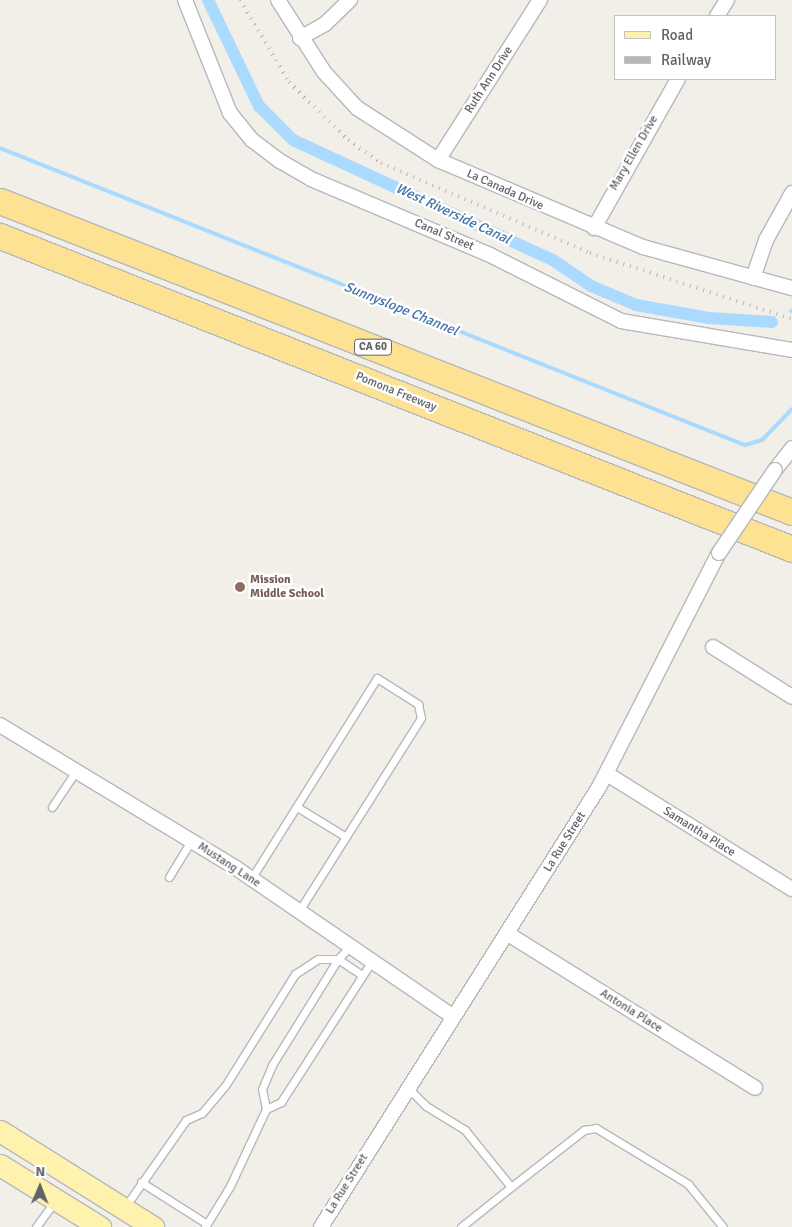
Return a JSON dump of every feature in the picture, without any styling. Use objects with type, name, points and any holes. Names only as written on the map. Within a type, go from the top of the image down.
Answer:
[{"type":"highway","name":"CA 60","points":[[0,202],[792,512]]},
{"type":"highway","name":"Pomona Freeway","points":[[0,236],[792,549]]},
{"type":"main road","points":[[0,1131],[152,1227]]},
{"type":"main road","points":[[0,1165],[100,1227]]},
{"type":"street","name":"Canal Street","points":[[185,0],[230,113],[252,140],[280,161],[311,179],[490,255],[621,321],[792,350]]},
{"type":"street","name":"La Canada Drive","points":[[278,0],[300,38],[358,108],[438,160],[594,228],[753,278],[792,288]]},
{"type":"street","points":[[300,38],[325,24],[350,0]]},
{"type":"street","name":"Ruth Ann Drive","points":[[438,160],[540,0]]},
{"type":"street","points":[[717,15],[727,0]]},
{"type":"street","name":"Mary Ellen Drive","points":[[594,228],[677,80]]},
{"type":"street","points":[[753,278],[766,240],[792,194]]},
{"type":"street","name":"La Rue Street","points":[[321,1227],[451,1015],[508,934],[607,774],[719,553],[792,448]]},
{"type":"street","points":[[713,648],[792,697]]},
{"type":"street","name":"Mustang Lane","points":[[0,726],[251,879],[451,1015]]},
{"type":"street","name":"Samantha Place","points":[[607,774],[792,889]]},
{"type":"street","name":"Antonia Place","points":[[508,934],[755,1088]]},
{"type":"lane","points":[[251,879],[377,678],[418,704],[421,718],[299,911]]},
{"type":"lane","points":[[52,807],[76,771]]},
{"type":"lane","points":[[297,807],[346,837]]},
{"type":"lane","points":[[170,877],[191,841]]},
{"type":"lane","points":[[140,1182],[206,1226],[230,1186],[266,1109],[262,1089],[272,1065],[338,959],[350,946]]},
{"type":"lane","points":[[123,1209],[140,1182],[186,1120],[202,1113],[225,1086],[295,974],[318,958],[338,959],[362,975]]},
{"type":"lane","points":[[266,1109],[280,1102],[372,961]]},
{"type":"lane","points":[[407,1087],[426,1106],[465,1130],[511,1187]]},
{"type":"lane","points":[[461,1227],[584,1130],[596,1128],[688,1184],[724,1227]]},
{"type":"lane","points":[[36,1227],[56,1200]]},
{"type":"waterway","name":"West Riverside Canal","points":[[208,0],[259,106],[293,140],[553,260],[591,286],[636,305],[709,318],[772,322]]},
{"type":"waterway","name":"Sunnyslope Channel","points":[[0,148],[745,445],[762,440],[792,409]]},
{"type":"railway","points":[[240,0],[289,82],[348,140],[381,163],[590,253],[792,319]]},
{"type":"place","name":"Mission Middle School","points":[[240,587]]}]
